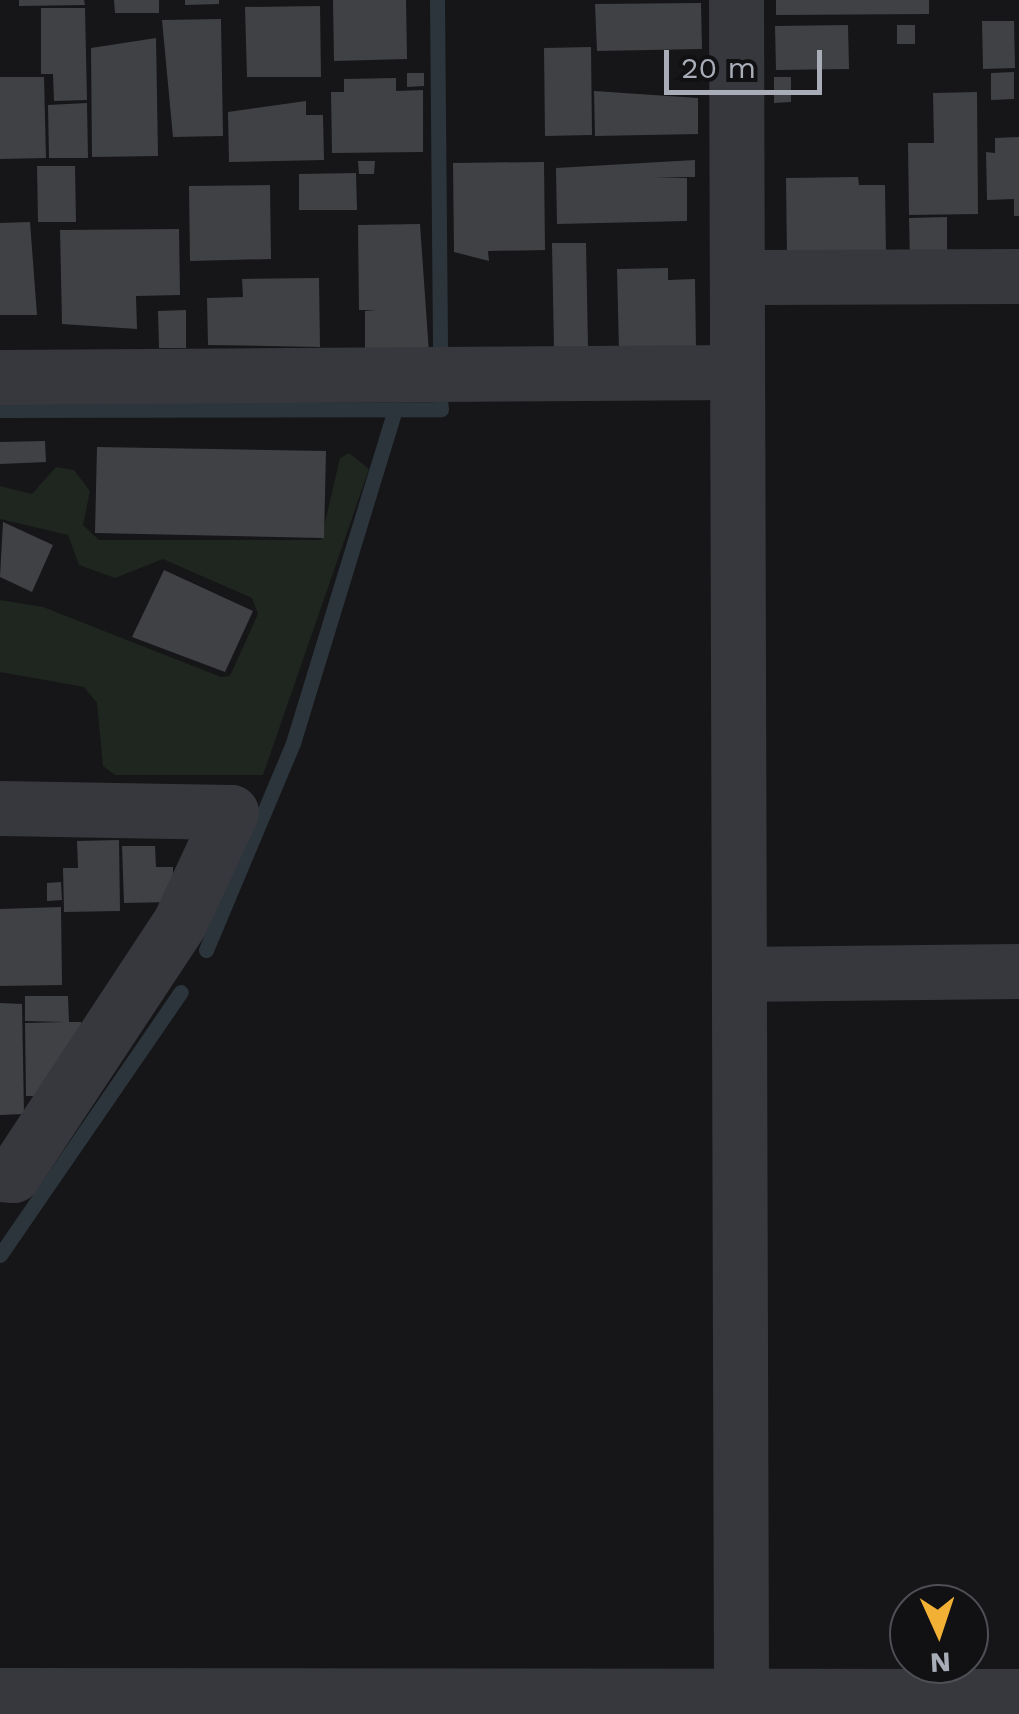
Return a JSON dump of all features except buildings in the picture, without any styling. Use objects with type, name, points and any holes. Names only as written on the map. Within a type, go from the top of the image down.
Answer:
[{"type":"street","points":[[736,0],[742,1705]]},
{"type":"street","points":[[737,277],[1019,276]]},
{"type":"street","points":[[0,376],[737,372]]},
{"type":"street","points":[[0,808],[230,812],[180,922],[13,1174],[0,1174]]},
{"type":"street","points":[[739,974],[1019,970]]},
{"type":"street","points":[[0,1695],[742,1705],[1019,1696]]},
{"type":"shaded area","points":[[349,453],[369,469],[263,775],[115,775],[103,766],[97,703],[84,687],[0,672],[0,600],[43,607],[221,677],[230,676],[258,614],[252,598],[163,559],[115,578],[79,565],[68,535],[0,519],[0,486],[32,494],[56,467],[74,470],[90,491],[83,525],[99,540],[321,540],[340,458]]},
{"type":"waterway","points":[[437,0],[440,355]]},
{"type":"waterway","points":[[0,410],[441,409],[440,401]]},
{"type":"waterway","points":[[206,950],[293,743],[395,409]]},
{"type":"waterway","points":[[0,1255],[181,992]]}]
